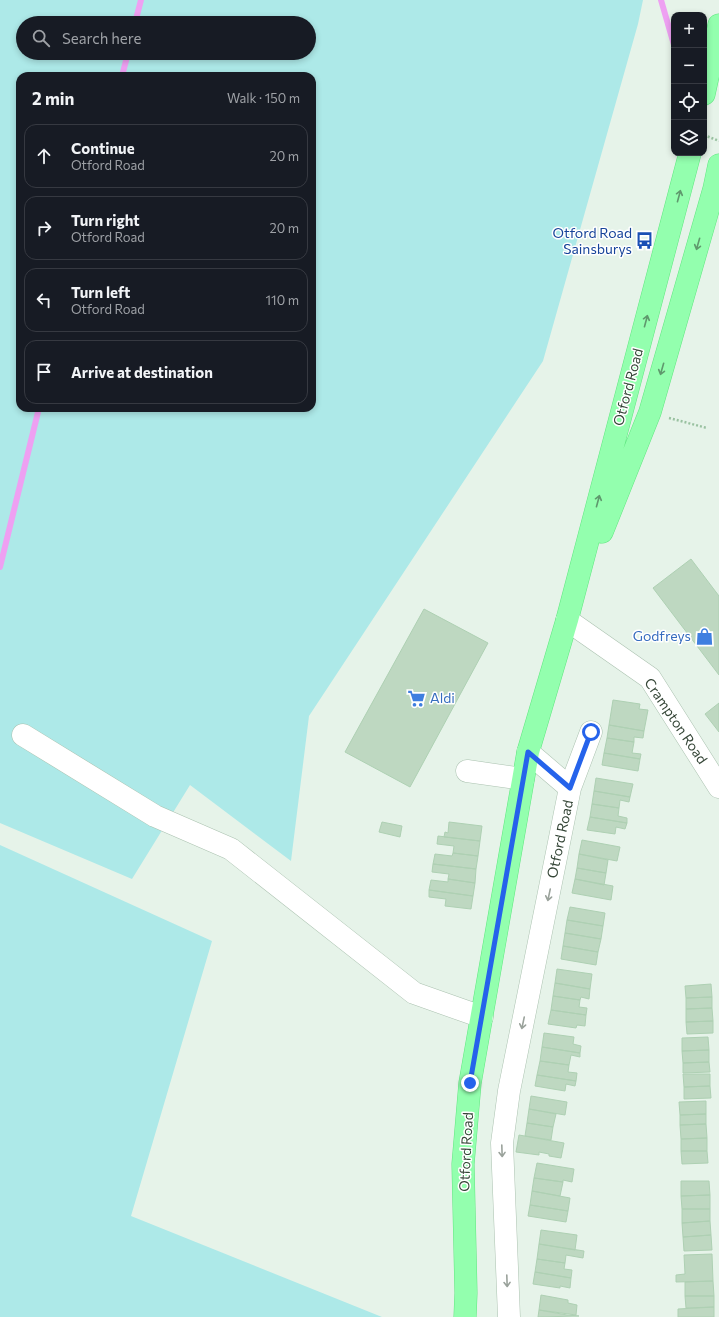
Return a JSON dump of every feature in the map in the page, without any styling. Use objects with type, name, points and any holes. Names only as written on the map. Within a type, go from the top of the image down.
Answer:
[{"type":"main road","points":[[706,84],[719,25]]},
{"type":"main road","name":"Otford Road","points":[[465,1317],[466,1293],[463,1164],[470,1083],[528,752],[567,620],[689,156]]},
{"type":"main road","name":"Otford Road","points":[[567,620],[650,412],[714,189],[719,166]]},
{"type":"street","name":"Crampton Road","points":[[567,620],[650,678],[719,788]]},
{"type":"street","name":"Otford Road","points":[[509,1317],[502,1143],[509,1091],[570,788],[591,732]]},
{"type":"street","points":[[23,735],[155,816],[231,849],[414,993],[482,1017]]},
{"type":"street","name":"Otford Road","points":[[528,752],[570,788]]},
{"type":"street","points":[[466,771],[523,779]]},
{"type":"path","points":[[707,136],[719,141]]},
{"type":"path","points":[[650,412],[707,428]]},
{"type":"shaded area","points":[[0,0],[643,0],[638,24],[543,361],[309,716],[291,861],[190,785],[132,879],[0,823]]},
{"type":"shaded area","points":[[0,845],[212,941],[131,1216],[382,1317],[0,1317]]},
{"type":"building","name":"Godfreys","points":[[691,559],[719,596],[719,675],[653,588]]},
{"type":"building","name":"Aldi","points":[[424,609],[488,643],[410,787],[345,752]]},
{"type":"building","points":[[613,700],[640,704],[639,709],[648,710],[644,731],[609,725]]},
{"type":"building","points":[[719,703],[719,732],[705,714]]},
{"type":"building","points":[[609,725],[644,731],[643,738],[634,737],[634,742],[607,738]]},
{"type":"building","points":[[607,738],[634,742],[632,753],[641,754],[640,759],[604,753]]},
{"type":"building","points":[[604,753],[640,759],[638,771],[602,765]]},
{"type":"building","points":[[596,778],[633,784],[630,797],[594,791]]},
{"type":"building","points":[[594,791],[630,797],[629,802],[620,800],[619,808],[592,804]]},
{"type":"building","points":[[592,804],[619,808],[618,816],[627,818],[627,823],[590,817]]},
{"type":"building","points":[[590,817],[627,823],[625,829],[616,827],[615,834],[587,830]]},
{"type":"building","points":[[382,822],[402,826],[400,837],[379,832]]},
{"type":"building","points":[[449,822],[482,826],[480,841],[444,837],[445,832],[448,833]]},
{"type":"building","points":[[438,836],[480,841],[478,856],[453,853],[454,846],[437,844]]},
{"type":"building","points":[[582,840],[620,847],[617,861],[579,854]]},
{"type":"building","points":[[453,853],[478,856],[476,869],[433,864],[435,854],[452,856]]},
{"type":"building","points":[[579,854],[608,860],[606,873],[577,868]]},
{"type":"building","points":[[433,864],[476,869],[475,883],[448,879],[449,874],[432,872]]},
{"type":"building","points":[[577,868],[606,873],[604,885],[575,879]]},
{"type":"building","points":[[448,879],[475,883],[473,896],[429,890],[431,880],[448,882]]},
{"type":"building","points":[[575,879],[613,886],[611,900],[572,893]]},
{"type":"building","points":[[429,890],[473,896],[471,909],[445,906],[446,899],[429,897]]},
{"type":"building","points":[[570,907],[605,913],[603,926],[567,920]]},
{"type":"building","points":[[567,920],[603,926],[601,939],[565,933]]},
{"type":"building","points":[[565,933],[601,939],[598,952],[563,946]]},
{"type":"building","points":[[563,946],[598,952],[596,965],[561,959]]},
{"type":"building","points":[[557,969],[592,974],[590,989],[555,983]]},
{"type":"building","points":[[555,983],[590,989],[589,999],[581,997],[580,1000],[553,996]]},
{"type":"building","points":[[711,984],[712,997],[686,998],[685,986]]},
{"type":"building","points":[[553,996],[580,1000],[579,1007],[587,1008],[586,1015],[551,1010]]},
{"type":"building","points":[[712,997],[712,1008],[686,1009],[686,998]]},
{"type":"building","points":[[712,1008],[713,1021],[686,1022],[686,1009]]},
{"type":"building","points":[[551,1010],[586,1015],[585,1026],[577,1025],[576,1028],[548,1024]]},
{"type":"building","points":[[713,1021],[713,1033],[687,1034],[686,1022]]},
{"type":"building","points":[[544,1033],[574,1037],[573,1044],[581,1046],[580,1053],[542,1047]]},
{"type":"building","points":[[708,1037],[709,1050],[682,1051],[682,1038]]},
{"type":"building","points":[[542,1047],[580,1053],[580,1057],[571,1055],[569,1065],[540,1061]]},
{"type":"building","points":[[709,1050],[709,1062],[683,1063],[682,1051]]},
{"type":"building","points":[[540,1061],[569,1065],[568,1072],[577,1073],[576,1081],[537,1075]]},
{"type":"building","points":[[709,1062],[710,1072],[683,1073],[683,1063]]},
{"type":"building","points":[[683,1074],[710,1074],[710,1086],[684,1087]]},
{"type":"building","points":[[537,1075],[576,1081],[575,1086],[566,1084],[565,1091],[535,1086]]},
{"type":"building","points":[[710,1086],[711,1098],[684,1099],[684,1087]]},
{"type":"building","points":[[531,1096],[567,1102],[565,1115],[529,1109]]},
{"type":"building","points":[[706,1101],[706,1114],[680,1115],[679,1102]]},
{"type":"building","points":[[529,1109],[556,1114],[553,1127],[527,1123]]},
{"type":"building","points":[[706,1114],[706,1124],[680,1125],[680,1115]]},
{"type":"building","points":[[527,1123],[553,1127],[551,1140],[525,1136]]},
{"type":"building","points":[[706,1124],[707,1138],[681,1139],[680,1125]]},
{"type":"building","points":[[519,1135],[564,1143],[561,1158],[549,1156],[549,1154],[539,1152],[539,1155],[516,1152]]},
{"type":"building","points":[[707,1138],[707,1151],[681,1151],[681,1139]]},
{"type":"building","points":[[681,1151],[707,1151],[708,1163],[682,1164]]},
{"type":"building","points":[[537,1163],[574,1169],[572,1182],[534,1178]]},
{"type":"building","points":[[534,1178],[563,1182],[560,1196],[532,1191]]},
{"type":"building","points":[[681,1181],[709,1181],[710,1195],[681,1196]]},
{"type":"building","points":[[532,1191],[570,1198],[568,1211],[530,1205]]},
{"type":"building","points":[[710,1195],[710,1209],[682,1209],[681,1196]]},
{"type":"building","points":[[530,1205],[568,1211],[566,1222],[528,1216]]},
{"type":"building","points":[[682,1209],[710,1209],[710,1221],[682,1223]]},
{"type":"building","points":[[710,1221],[711,1235],[683,1237],[682,1223]]},
{"type":"building","points":[[541,1230],[577,1235],[575,1250],[539,1244]]},
{"type":"building","points":[[711,1235],[712,1250],[684,1251],[683,1237]]},
{"type":"building","points":[[539,1244],[584,1251],[583,1258],[566,1255],[565,1263],[537,1259]]},
{"type":"building","points":[[712,1254],[713,1281],[676,1282],[676,1275],[685,1274],[684,1255]]},
{"type":"building","points":[[537,1259],[565,1263],[564,1269],[572,1270],[571,1278],[535,1272]]},
{"type":"building","points":[[535,1272],[571,1278],[570,1288],[533,1284]]},
{"type":"building","points":[[713,1281],[714,1296],[685,1296],[685,1282]]},
{"type":"building","points":[[541,1295],[568,1300],[568,1303],[577,1305],[576,1315],[539,1310]]},
{"type":"building","points":[[685,1296],[714,1296],[714,1307],[686,1308]]},
{"type":"building","points":[[714,1307],[714,1317],[678,1317],[678,1309]]},
{"type":"building","points":[[539,1310],[567,1315],[579,1316],[538,1317]]},
{"type":"waterway","points":[[137,16],[141,0]]},
{"type":"waterway","points":[[661,0],[671,35]]},
{"type":"waterway","points":[[123,72],[126,60]]},
{"type":"waterway","points":[[0,567],[38,412]]},
{"type":"place","name":"Otford Road Sainsburys","points":[[645,241]]},
{"type":"place","name":"Godfreys","points":[[704,636]]},
{"type":"place","name":"Aldi","points":[[417,698]]},
{"type":"route","points":[[470,1083],[528,752],[570,788],[591,732]]}]
